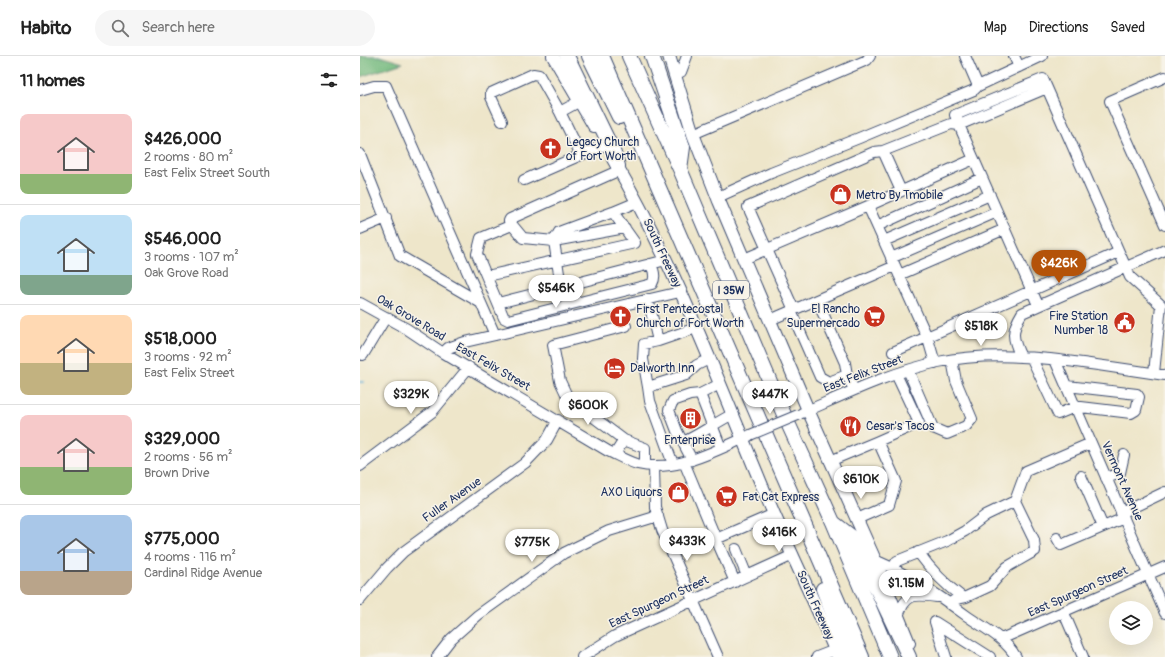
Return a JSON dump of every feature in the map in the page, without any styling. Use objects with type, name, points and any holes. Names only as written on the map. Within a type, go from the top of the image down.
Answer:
[{"type":"highway","points":[[567,56],[614,151],[619,168]]},
{"type":"highway","points":[[589,56],[627,135],[646,157]]},
{"type":"highway","name":"South Freeway","points":[[602,56],[862,657]]},
{"type":"highway","name":"I 35W","points":[[629,56],[680,169],[782,410],[833,522],[890,657]]},
{"type":"highway","points":[[652,56],[683,147],[680,169]]},
{"type":"highway","points":[[804,522],[805,543],[850,657]]},
{"type":"highway","points":[[833,522],[852,537],[909,657]]},
{"type":"main road","name":"South Freeway","points":[[553,56],[619,168],[666,260],[733,414],[747,437],[774,514],[837,653]]},
{"type":"main road","points":[[669,56],[693,134],[770,320],[803,412],[830,461],[857,519],[916,657]]},
{"type":"street","points":[[674,74],[681,72],[688,56]]},
{"type":"street","points":[[693,134],[867,60],[870,56]]},
{"type":"street","points":[[965,56],[978,86]]},
{"type":"street","points":[[1014,56],[1019,67]]},
{"type":"street","points":[[718,197],[771,173],[860,138],[974,90],[978,86],[1042,56]]},
{"type":"street","points":[[502,121],[491,97],[491,93],[533,74],[539,75],[560,112],[581,155]]},
{"type":"street","points":[[1165,77],[1110,101],[1165,225]]},
{"type":"street","points":[[1038,305],[955,115],[1043,79],[1130,277],[1161,305],[1154,373]]},
{"type":"street","points":[[360,90],[374,86],[386,86],[495,335]]},
{"type":"street","points":[[847,375],[829,382],[820,377],[748,206],[874,152],[883,152],[951,124],[959,125],[1047,88]]},
{"type":"street","points":[[560,112],[580,101]]},
{"type":"street","points":[[524,180],[605,145]]},
{"type":"street","points":[[883,152],[901,191]]},
{"type":"street","points":[[360,154],[400,256],[480,303]]},
{"type":"street","points":[[744,259],[974,159]]},
{"type":"street","points":[[619,168],[510,219],[512,225],[524,238],[554,240],[625,228]]},
{"type":"street","points":[[877,226],[982,178]]},
{"type":"street","points":[[884,241],[990,195]]},
{"type":"street","points":[[561,287],[554,240],[559,232],[637,202]]},
{"type":"street","points":[[868,206],[926,337],[935,363]]},
{"type":"street","points":[[487,276],[635,243],[613,212]]},
{"type":"street","points":[[770,320],[895,266],[997,212]]},
{"type":"street","points":[[360,228],[386,218]]},
{"type":"street","points":[[512,225],[481,238],[477,254],[504,318],[508,320],[652,284],[654,280],[654,270],[650,264]]},
{"type":"street","points":[[895,266],[1005,229]]},
{"type":"street","points":[[1021,357],[1013,336],[1015,326],[1022,313],[1165,250]]},
{"type":"street","points":[[893,352],[1119,252]]},
{"type":"street","points":[[498,303],[666,260]]},
{"type":"street","name":"Oak Grove Road","points":[[360,303],[386,317],[443,353],[448,348],[465,342],[680,292]]},
{"type":"street","points":[[648,299],[658,342]]},
{"type":"street","points":[[817,300],[845,363],[847,375],[854,390]]},
{"type":"street","points":[[363,355],[386,317]]},
{"type":"street","points":[[626,326],[553,346],[560,381],[568,398],[624,440],[645,448],[658,516],[692,601],[718,657]]},
{"type":"street","points":[[673,464],[650,401],[643,358],[644,344],[658,342],[696,328]]},
{"type":"street","name":"East Felix Street","points":[[443,353],[615,454],[636,464],[649,465],[673,464],[688,461],[722,448],[854,390],[908,370],[952,360],[1021,357],[1165,374]]},
{"type":"street","points":[[648,387],[686,374],[697,364],[709,359]]},
{"type":"street","points":[[1032,359],[1058,414],[1075,407],[1133,413],[1136,410],[1139,396],[1133,393],[1067,386]]},
{"type":"street","points":[[908,370],[933,428],[946,434],[966,426],[972,419],[956,381],[952,360]]},
{"type":"street","name":"Vermont Avenue","points":[[1055,360],[1165,613]]},
{"type":"street","points":[[360,466],[432,412],[469,367]]},
{"type":"street","points":[[830,461],[919,423],[896,374]]},
{"type":"street","points":[[720,384],[700,394],[690,395],[674,402],[669,410],[683,442],[688,461],[716,539],[735,582]]},
{"type":"street","points":[[700,394],[722,448]]},
{"type":"street","points":[[683,442],[706,432],[712,424],[733,414]]},
{"type":"street","name":"Fuller Avenue","points":[[360,600],[387,568],[403,552],[525,463],[547,440],[558,420]]},
{"type":"street","points":[[615,454],[624,440]]},
{"type":"street","points":[[857,519],[889,505],[896,481],[878,441]]},
{"type":"street","points":[[950,604],[956,598],[962,598],[990,586],[1007,567],[1035,551],[1034,540],[1016,501],[1026,471],[1091,443]]},
{"type":"street","points":[[1106,478],[1120,473],[1124,455]]},
{"type":"street","points":[[1081,476],[1103,527]]},
{"type":"street","points":[[1057,538],[1061,545],[1103,527],[1165,492]]},
{"type":"street","points":[[893,567],[897,561],[947,541],[965,531],[986,515],[1016,501]]},
{"type":"street","points":[[716,539],[774,514]]},
{"type":"street","points":[[437,657],[451,639],[478,615],[564,553],[609,531],[658,516]]},
{"type":"street","points":[[736,549],[747,576]]},
{"type":"street","points":[[918,552],[932,571],[947,587],[962,598]]},
{"type":"street","name":"East Spurgeon Street","points":[[582,657],[615,636],[793,555]]},
{"type":"street","points":[[875,560],[893,567],[941,597],[1001,639],[1016,657]]},
{"type":"street","name":"East Spurgeon Street","points":[[1001,639],[1064,613],[1165,567]]},
{"type":"street","points":[[898,616],[902,603],[912,597],[923,595],[941,597]]},
{"type":"street","points":[[1064,613],[1083,657]]},
{"type":"street","points":[[946,657],[935,622],[990,657]]},
{"type":"street","points":[[816,657],[837,653]]},
{"type":"green space","points":[[360,56],[379,56],[403,63],[360,77]]},
{"type":"place","name":"Legacy Church of Fort Worth","points":[[550,149]]},
{"type":"place","name":"Metro By Tmobile","points":[[841,195]]},
{"type":"place","name":"First Pentecostal Church of Fort Worth","points":[[620,316]]},
{"type":"place","name":"El Rancho Supermercado","points":[[875,316]]},
{"type":"place","name":"Fire Station Number 18","points":[[1124,323]]},
{"type":"place","name":"Dalworth Inn","points":[[614,368]]},
{"type":"place","name":"Enterprise","points":[[690,419]]},
{"type":"place","name":"Cesar's Tacos","points":[[851,426]]},
{"type":"place","name":"AXO Liquors","points":[[678,492]]},
{"type":"place","name":"Fat Cat Express","points":[[726,497]]}]
